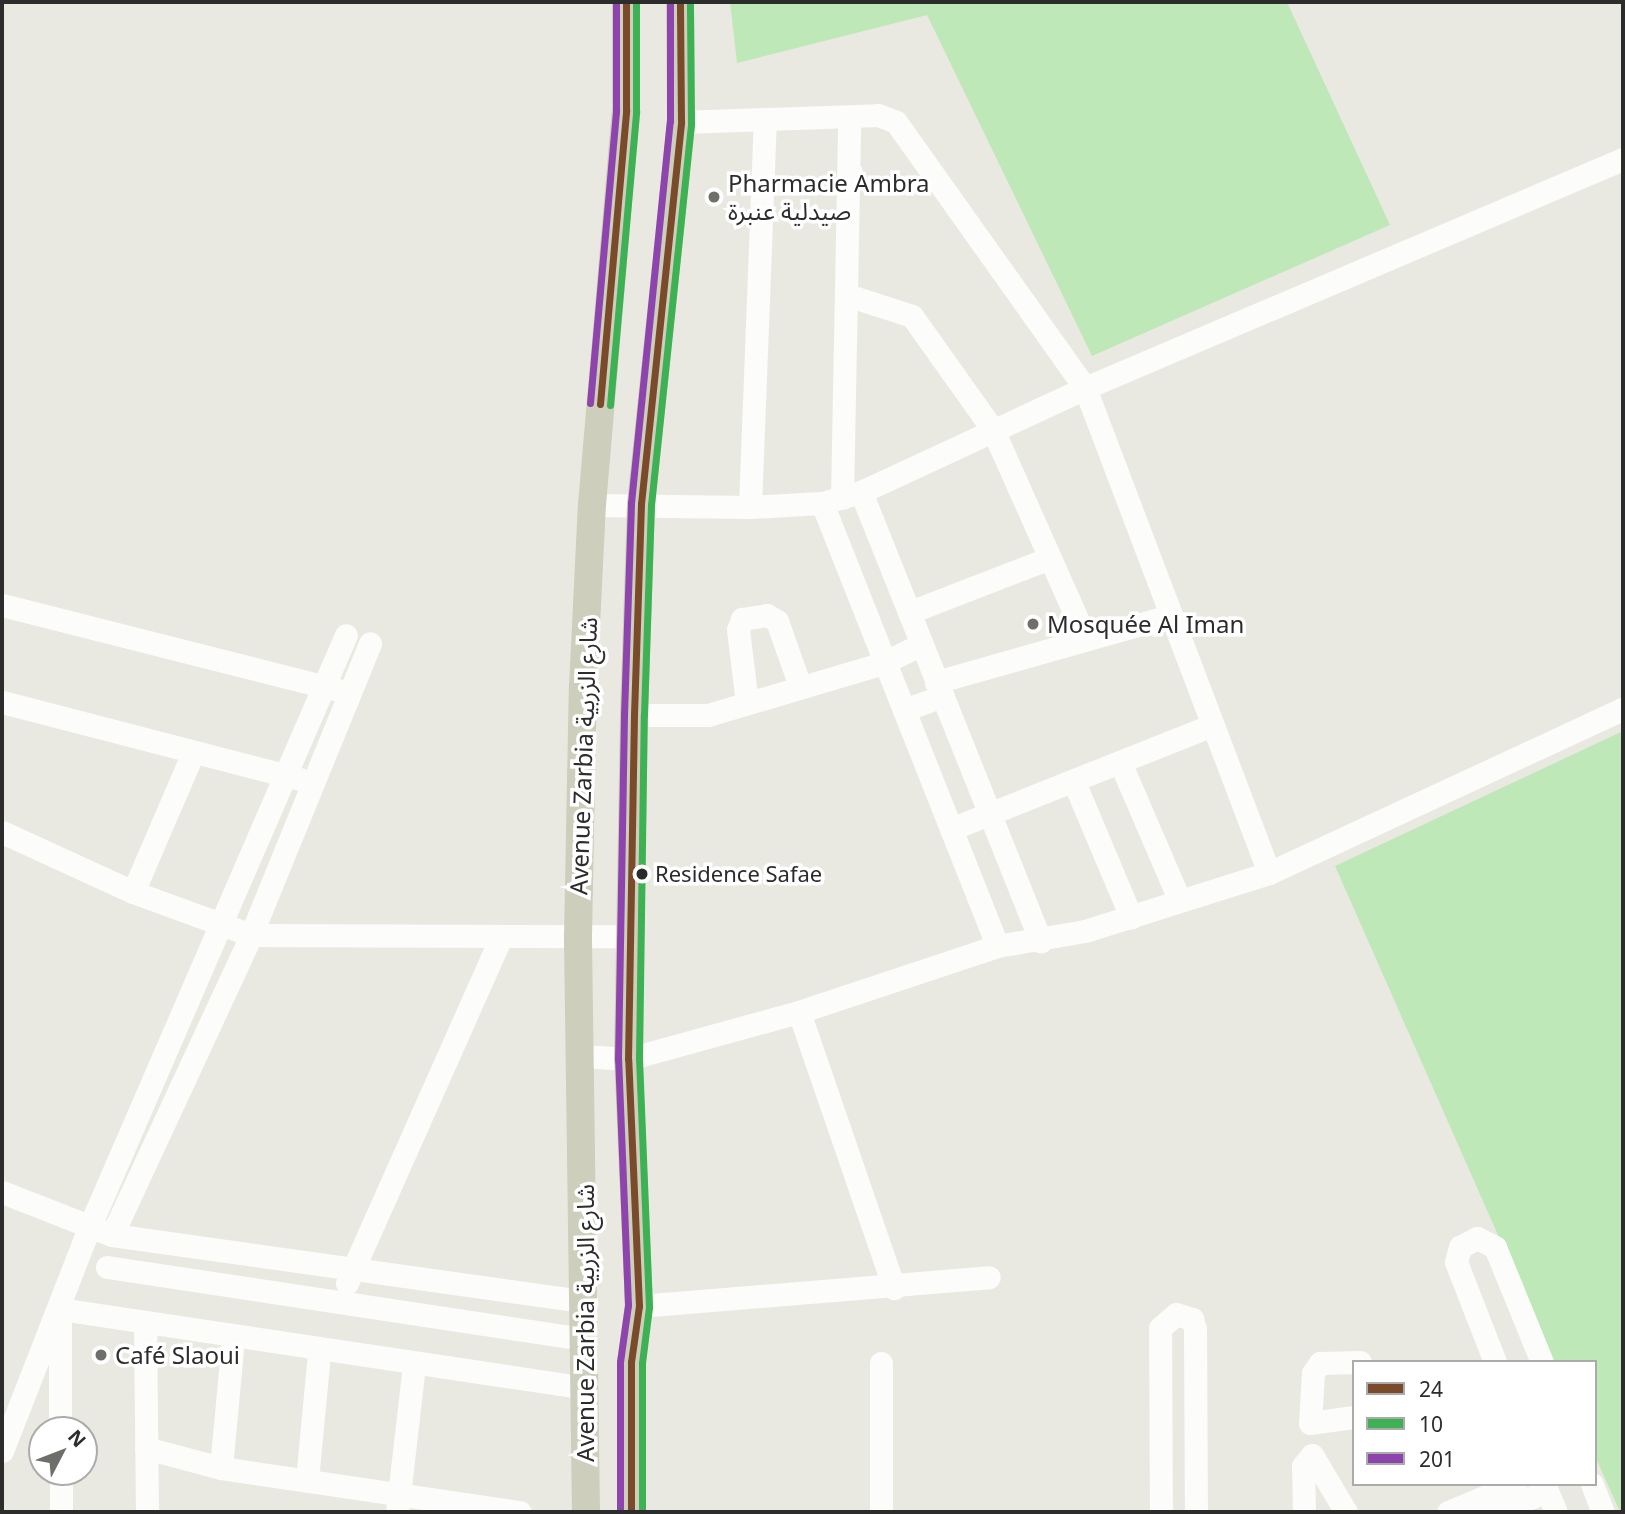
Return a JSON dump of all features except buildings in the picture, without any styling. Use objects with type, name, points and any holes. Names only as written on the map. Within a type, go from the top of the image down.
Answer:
[{"type":"main road","name":"Avenue Zarbia شارع الزربية","points":[[586,1512],[586,1302],[578,937],[592,505],[626,110],[626,2]]},
{"type":"main road","name":"Avenue Zarbia شارع الزربية","points":[[631,1512],[631,1362],[639,1306],[628,1059],[628,936],[634,715],[641,504],[681,122],[680,2]]},
{"type":"main road","points":[[587,1375],[631,1362]]},
{"type":"street","points":[[681,122],[765,121],[798,115],[849,120],[878,115],[896,122],[1085,388],[1169,616],[1269,873]]},
{"type":"street","points":[[849,120],[842,498],[883,663],[997,946]]},
{"type":"street","points":[[750,507],[765,121]]},
{"type":"street","points":[[592,505],[750,507],[842,498],[1085,388],[1623,159]]},
{"type":"street","points":[[847,295],[912,316],[993,430],[1085,637]]},
{"type":"street","points":[[842,498],[910,612],[1041,941]]},
{"type":"street","points":[[910,612],[1050,558]]},
{"type":"street","points":[[2,604],[348,693]]},
{"type":"street","points":[[747,703],[738,630],[742,619],[767,615],[777,621],[800,686]]},
{"type":"street","points":[[904,710],[939,689],[1085,637],[1169,616]]},
{"type":"street","points":[[2,1451],[8,1418],[60,1309],[89,1228],[346,635]]},
{"type":"street","points":[[112,1235],[251,935],[370,643]]},
{"type":"street","points":[[634,715],[708,715],[883,663],[922,645]]},
{"type":"street","points":[[2,702],[193,753],[288,774],[312,784]]},
{"type":"street","points":[[582,1056],[628,1059],[799,1012],[997,946],[1041,941],[1269,873],[1623,709]]},
{"type":"street","points":[[951,829],[1212,725]]},
{"type":"street","points":[[133,892],[193,753]]},
{"type":"street","points":[[1120,762],[1180,901]]},
{"type":"street","points":[[1074,782],[1131,916]]},
{"type":"street","points":[[2,832],[133,892],[219,926],[251,935],[628,936]]},
{"type":"street","points":[[339,1302],[501,937]]},
{"type":"street","points":[[188,999],[217,1008]]},
{"type":"street","points":[[799,1012],[894,1288]]},
{"type":"street","points":[[2,1192],[112,1235],[179,1247],[586,1302]]},
{"type":"street","points":[[1494,1360],[1456,1262],[1460,1247],[1477,1238],[1495,1247],[1541,1360]]},
{"type":"street","points":[[175,1277],[179,1247]]},
{"type":"street","points":[[107,1266],[568,1337]]},
{"type":"street","points":[[639,1306],[894,1288],[989,1277]]},
{"type":"street","points":[[514,1329],[519,1293]]},
{"type":"street","points":[[60,1309],[233,1339],[414,1364],[587,1375]]},
{"type":"street","points":[[60,1309],[60,1416]]},
{"type":"street","points":[[1161,1512],[1160,1328],[1176,1314],[1192,1319],[1195,1328],[1196,1512]]},
{"type":"street","points":[[145,1322],[147,1512]]},
{"type":"street","points":[[221,1468],[233,1339]]},
{"type":"street","points":[[307,1480],[319,1352]]},
{"type":"street","points":[[881,1363],[881,1512]]},
{"type":"street","points":[[1304,1512],[1316,1366],[1352,1363]]},
{"type":"street","points":[[398,1503],[414,1364]]},
{"type":"street","points":[[1310,1423],[1352,1417]]},
{"type":"street","points":[[146,1448],[221,1468],[307,1480],[398,1503],[520,1512]]},
{"type":"street","points":[[1308,1456],[1320,1461],[1346,1512]]},
{"type":"street","points":[[61,1486],[61,1512]]},
{"type":"street","points":[[1448,1512],[1510,1486]]},
{"type":"street","points":[[1593,1486],[1603,1512]]},
{"type":"street","points":[[1495,1512],[1546,1488],[1556,1512]]},
{"type":"green space","points":[[730,2],[1287,2],[1390,225],[1092,356],[927,15],[737,63]]},
{"type":"green space","points":[[1623,731],[1623,1512],[1620,1512],[1597,1460],[1597,1360],[1553,1360],[1335,866]]},
{"type":"transit line","name":"201","points":[[590,403],[616,110],[616,2]]},
{"type":"transit line","name":"24","points":[[600,404],[626,110],[626,2]]},
{"type":"transit line","name":"10","points":[[610,405],[636,111],[636,2]]},
{"type":"transit line","name":"201","points":[[620,1512],[620,1362],[628,1305],[618,1059],[631,503],[670,121],[670,2]]},
{"type":"transit line","name":"24","points":[[631,1512],[631,1362],[639,1306],[628,1059],[634,715],[641,504],[681,122],[680,2]]},
{"type":"transit line","name":"10","points":[[642,1512],[642,1363],[649,1307],[639,1059],[644,715],[651,505],[691,123],[690,2]]},
{"type":"place","name":"Pharmacie Ambra صيدلية عنبرة","points":[[714,197]]},
{"type":"place","name":"Mosquée Al Iman","points":[[1033,624]]},
{"type":"place","name":"Residence Safae","points":[[642,874]]},
{"type":"place","name":"Café Slaoui","points":[[101,1355]]}]
